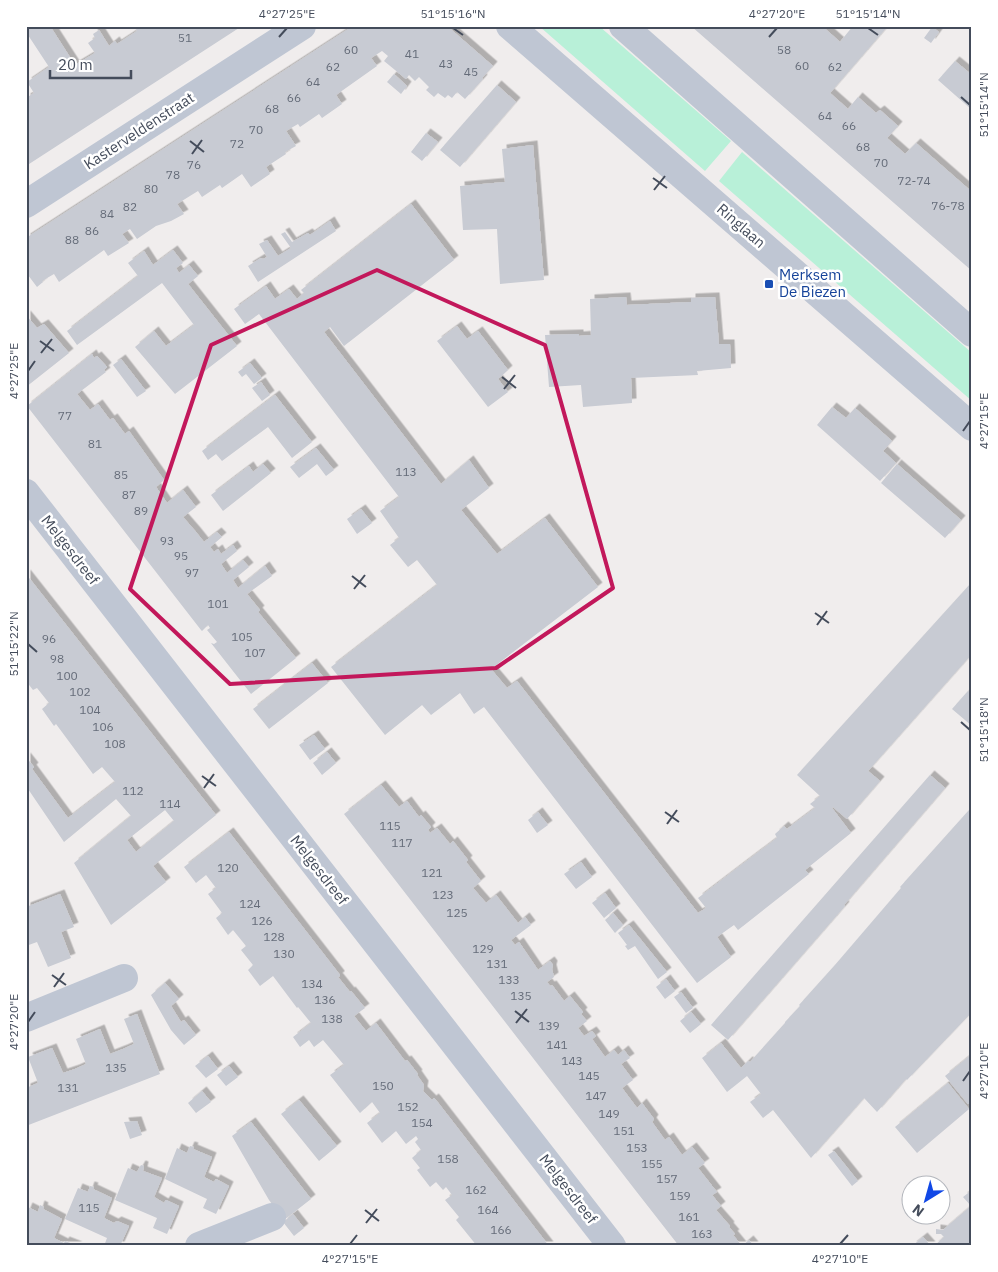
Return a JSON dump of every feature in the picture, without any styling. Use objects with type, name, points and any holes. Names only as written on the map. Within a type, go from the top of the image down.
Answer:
[{"type":"street","name":"Kasterveldenstraat","points":[[26,204],[302,26]]},
{"type":"street","name":"Ringlaan","points":[[510,26],[972,427]]},
{"type":"street","points":[[623,26],[972,333]]},
{"type":"street","name":"Melgesdreef","points":[[26,493],[612,1246]]},
{"type":"street","points":[[26,1018],[124,978]]},
{"type":"street","points":[[199,1246],[272,1217]]},
{"type":"highlighted area","points":[[377,270],[545,345],[613,588],[496,668],[230,684],[130,589],[211,345]]},
{"type":"green space","points":[[539,26],[599,26],[731,141],[705,171]]},
{"type":"green space","points":[[742,152],[972,353],[972,401],[719,181]]},
{"type":"building","points":[[26,26],[50,26],[75,65],[95,53],[88,43],[95,38],[93,34],[99,30],[109,46],[115,41],[117,44],[137,31],[135,27],[137,26],[242,26],[26,166],[26,98],[34,93],[27,82],[49,67],[26,32]]},
{"type":"building","points":[[353,26],[447,26],[493,66],[465,99],[457,92],[452,98],[448,95],[445,98],[438,93],[434,97],[426,90],[429,87],[419,77],[415,81],[409,75],[406,79],[384,61],[388,56],[382,51],[371,58],[377,66],[336,95],[342,104],[322,118],[319,114],[300,127],[298,124],[286,131],[296,146],[266,167],[270,174],[251,187],[242,174],[222,188],[220,185],[202,197],[198,191],[177,204],[184,214],[156,226],[137,239],[130,229],[122,234],[129,243],[108,256],[104,250],[59,282],[54,274],[42,281],[37,287],[28,275],[26,276],[26,238]]},
{"type":"building","points":[[691,26],[822,26],[840,42],[853,26],[888,26],[830,93],[848,109],[858,97],[876,113],[880,110],[898,126],[887,138],[905,154],[916,143],[972,192],[972,271]]},
{"type":"building","points":[[932,27],[939,32],[931,43],[924,38]]},
{"type":"building","points":[[955,61],[972,75],[972,110],[938,80]]},
{"type":"building","points":[[394,74],[407,86],[401,94],[387,82]]},
{"type":"building","points":[[497,85],[516,102],[460,167],[440,150]]},
{"type":"building","points":[[426,133],[438,142],[422,161],[411,152]]},
{"type":"building","points":[[533,145],[544,280],[500,284],[497,229],[463,230],[460,186],[505,182],[502,149]]},
{"type":"building","points":[[411,204],[454,260],[344,346],[330,327],[324,332],[441,484],[469,460],[489,488],[461,510],[497,554],[545,518],[598,587],[491,669],[507,688],[517,681],[698,913],[706,908],[698,898],[777,838],[775,834],[784,826],[787,829],[815,808],[810,804],[820,796],[797,775],[972,582],[972,656],[868,771],[880,781],[847,819],[832,808],[851,833],[805,870],[809,874],[738,930],[734,925],[717,937],[731,957],[697,983],[484,707],[474,714],[460,693],[431,715],[422,705],[385,735],[331,667],[437,585],[417,560],[408,567],[390,545],[399,538],[380,511],[399,497],[259,314],[245,324],[234,309],[266,286],[275,299],[289,289],[297,299],[304,293],[301,290]]},
{"type":"building","points":[[330,221],[336,231],[258,282],[248,266],[261,258],[267,257],[259,244],[267,240],[278,256],[291,248],[281,234],[285,232],[292,242],[308,233],[310,235]]},
{"type":"building","points":[[173,250],[183,263],[176,268],[179,273],[189,265],[198,276],[188,284],[237,346],[175,394],[135,347],[154,331],[166,346],[194,325],[162,283],[77,345],[67,331],[138,276],[128,263],[144,251],[153,265]]},
{"type":"building","points":[[626,297],[627,305],[691,302],[691,298],[715,297],[719,344],[730,344],[731,368],[697,371],[698,375],[631,378],[632,403],[583,407],[581,385],[549,387],[545,335],[591,335],[590,299]]},
{"type":"building","points":[[26,315],[37,328],[44,324],[69,353],[26,387]]},
{"type":"building","points":[[457,326],[467,339],[478,331],[508,370],[498,379],[508,392],[488,407],[437,341]]},
{"type":"building","points":[[92,354],[94,358],[97,356],[107,367],[104,370],[106,372],[77,394],[90,410],[98,404],[110,420],[113,418],[125,434],[129,431],[164,480],[156,487],[167,503],[183,490],[196,507],[183,517],[204,542],[217,532],[222,537],[210,547],[214,552],[218,549],[221,554],[233,545],[237,551],[221,564],[227,573],[243,560],[249,567],[233,580],[238,588],[265,566],[272,576],[247,594],[260,610],[258,612],[296,658],[251,694],[211,643],[217,642],[207,630],[210,628],[208,625],[201,630],[27,406]]},
{"type":"building","points":[[121,359],[146,391],[137,397],[113,365]]},
{"type":"building","points":[[250,363],[262,378],[254,384],[246,374],[242,377],[238,372]]},
{"type":"building","points":[[261,382],[270,395],[262,401],[252,388]]},
{"type":"building","points":[[275,395],[312,442],[292,458],[268,427],[222,461],[216,454],[208,460],[202,451]]},
{"type":"building","points":[[832,407],[846,418],[855,408],[892,441],[883,451],[896,463],[880,481],[817,425]]},
{"type":"building","points":[[316,448],[334,470],[326,476],[317,464],[299,478],[290,467]]},
{"type":"building","points":[[263,464],[271,473],[223,511],[211,495],[249,466],[253,472]]},
{"type":"building","points":[[897,464],[961,520],[945,538],[881,483]]},
{"type":"building","points":[[361,509],[372,523],[357,534],[347,519]]},
{"type":"building","points":[[26,574],[216,815],[153,866],[166,882],[111,925],[74,863],[131,816],[116,799],[64,842],[26,786],[26,757],[34,767],[32,769],[68,818],[115,782],[102,767],[93,774],[56,724],[54,726],[42,709],[49,703],[37,688],[33,690],[26,681],[26,670],[29,668],[26,665]],"holes":[[[165,810],[174,821],[136,852],[127,840]]]},
{"type":"building","points":[[312,663],[328,683],[269,729],[253,709]]},
{"type":"building","points":[[968,691],[972,694],[972,726],[952,709]]},
{"type":"building","points":[[314,735],[325,749],[310,760],[299,745]]},
{"type":"building","points":[[327,752],[336,763],[322,775],[313,763]]},
{"type":"building","points":[[930,775],[945,788],[728,1040],[711,1025]]},
{"type":"building","points":[[381,785],[399,807],[407,801],[419,817],[421,815],[431,827],[428,830],[430,833],[437,828],[450,844],[453,841],[481,881],[473,888],[486,903],[496,895],[518,923],[525,917],[531,925],[511,940],[515,945],[519,942],[538,970],[550,961],[553,965],[554,977],[547,982],[550,986],[552,985],[564,1001],[570,996],[583,1012],[581,1014],[587,1021],[578,1028],[584,1036],[592,1031],[596,1036],[592,1039],[605,1057],[614,1050],[618,1055],[624,1050],[630,1058],[621,1064],[633,1080],[622,1088],[637,1108],[642,1103],[654,1119],[652,1122],[665,1140],[669,1137],[682,1155],[692,1147],[705,1163],[698,1168],[717,1192],[712,1195],[721,1206],[716,1210],[730,1226],[735,1234],[733,1235],[742,1246],[679,1246],[344,814]]},
{"type":"building","points":[[970,809],[972,810],[972,1012],[906,1079],[877,1112],[864,1098],[811,1158],[773,1110],[763,1118],[750,1102],[761,1094],[747,1076],[727,1092],[702,1058],[721,1043],[741,1068],[748,1061],[750,1062],[800,1006],[900,887]]},
{"type":"building","points":[[538,812],[548,825],[537,833],[528,820]]},
{"type":"building","points":[[229,832],[340,975],[338,977],[365,1008],[354,1016],[366,1031],[376,1023],[405,1061],[407,1060],[418,1074],[424,1085],[423,1091],[432,1100],[434,1098],[436,1100],[549,1246],[477,1246],[456,1220],[459,1217],[445,1200],[452,1195],[446,1187],[443,1190],[436,1182],[430,1187],[417,1170],[420,1168],[412,1158],[421,1150],[415,1142],[418,1139],[416,1136],[406,1144],[396,1131],[382,1143],[367,1123],[380,1113],[372,1102],[360,1113],[330,1075],[344,1065],[323,1040],[314,1047],[309,1040],[300,1047],[293,1037],[311,1023],[273,976],[260,986],[248,970],[253,965],[241,950],[246,946],[233,930],[228,935],[216,918],[222,913],[208,894],[216,888],[206,875],[196,883],[184,867]]},
{"type":"building","points":[[581,862],[592,877],[576,889],[564,874]]},
{"type":"building","points":[[605,893],[616,908],[604,918],[592,903]]},
{"type":"building","points":[[60,894],[74,927],[61,932],[71,958],[48,967],[37,942],[26,946],[26,907]]},
{"type":"building","points":[[613,913],[623,925],[615,933],[605,920]]},
{"type":"building","points":[[629,925],[667,972],[658,979],[635,946],[628,950],[625,946],[627,945],[618,933]]},
{"type":"building","points":[[666,979],[675,991],[665,999],[656,987]]},
{"type":"building","points":[[165,983],[179,999],[171,1006],[181,1022],[184,1020],[196,1035],[184,1045],[171,1030],[151,995]]},
{"type":"building","points":[[681,992],[693,1008],[686,1013],[674,997]]},
{"type":"building","points":[[691,1012],[701,1024],[690,1033],[680,1021]]},
{"type":"building","points":[[137,1014],[160,1074],[26,1126],[26,1088],[38,1083],[28,1057],[52,1048],[63,1073],[75,1069],[86,1064],[76,1039],[100,1029],[110,1054],[123,1049],[134,1044],[124,1019]]},
{"type":"building","points":[[972,1054],[972,1101],[968,1104],[945,1076]]},
{"type":"building","points":[[208,1056],[218,1069],[206,1078],[195,1066]]},
{"type":"building","points":[[229,1066],[238,1077],[226,1086],[217,1075]]},
{"type":"building","points":[[948,1083],[969,1109],[917,1153],[895,1127]]},
{"type":"building","points":[[202,1091],[211,1102],[196,1113],[188,1103]]},
{"type":"building","points":[[299,1100],[337,1146],[319,1161],[281,1114]]},
{"type":"building","points":[[137,1121],[142,1135],[130,1139],[124,1122]]},
{"type":"building","points":[[251,1122],[311,1199],[284,1220],[269,1200],[232,1136]]},
{"type":"building","points":[[190,1146],[212,1157],[204,1177],[214,1182],[216,1179],[229,1186],[216,1214],[203,1208],[207,1199],[165,1179],[177,1148],[187,1153]]},
{"type":"building","points":[[834,1151],[858,1181],[852,1186],[828,1155]]},
{"type":"building","points":[[141,1165],[144,1166],[143,1171],[162,1178],[154,1197],[164,1203],[166,1200],[179,1206],[167,1234],[153,1228],[157,1218],[115,1200],[128,1168],[137,1172]]},
{"type":"building","points":[[90,1186],[112,1198],[104,1218],[114,1223],[117,1221],[129,1226],[120,1246],[104,1246],[107,1238],[65,1219],[78,1188],[88,1192]]},
{"type":"building","points":[[972,1190],[972,1246],[934,1246],[944,1237],[941,1234],[936,1234],[936,1229],[943,1230],[971,1206],[963,1197]]},
{"type":"building","points":[[40,1205],[44,1207],[43,1209],[62,1219],[54,1238],[64,1243],[65,1241],[78,1246],[30,1246],[26,1244],[26,1212],[28,1207],[38,1212]]},
{"type":"building","points":[[293,1214],[304,1228],[294,1236],[283,1222]]},
{"type":"building","points":[[923,1237],[931,1246],[912,1246]]},
{"type":"building","points":[[749,1240],[754,1246],[742,1246]]},
{"type":"place","name":"Merksem De Biezen","points":[[769,284]]}]
